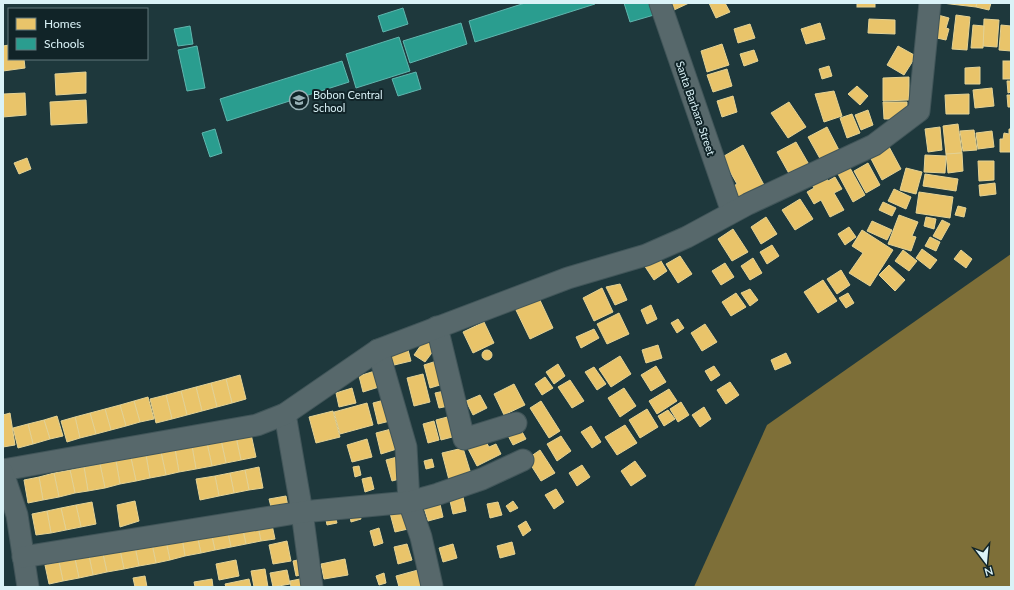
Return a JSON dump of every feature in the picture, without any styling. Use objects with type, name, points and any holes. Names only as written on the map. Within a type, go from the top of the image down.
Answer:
[{"type":"street","name":"Santa Barbara Street","points":[[660,3],[732,212]]},
{"type":"street","points":[[3,470],[257,425],[285,414],[378,350],[568,278],[646,255],[687,237],[732,212],[874,145],[919,111],[930,3]]},
{"type":"street","points":[[437,327],[464,439],[516,423]]},
{"type":"street","points":[[378,350],[406,447],[409,502],[420,537],[432,586]]},
{"type":"street","points":[[285,414],[302,512],[312,587]]},
{"type":"street","points":[[23,557],[302,512],[409,502],[482,479],[523,460]]},
{"type":"street","points":[[3,473],[17,515],[28,587]]},
{"type":"shaded area","points":[[1011,254],[1011,587],[694,587],[767,425]]},
{"type":"building: Homes","points":[[671,3],[689,3],[674,10]]},
{"type":"building: Homes","points":[[709,3],[725,3],[730,12],[716,18]]},
{"type":"building: Homes","points":[[857,3],[875,3],[875,7],[857,7]]},
{"type":"building: Homes","points":[[942,3],[977,3],[976,7]]},
{"type":"building: Homes","points":[[977,3],[991,3],[989,10],[976,7]]},
{"type":"building: Homes","points":[[938,15],[949,18],[946,28],[949,29],[946,40],[932,37]]},
{"type":"building: Homes","points":[[956,15],[970,17],[967,50],[952,49]]},
{"type":"building: Homes","points":[[869,19],[895,20],[895,34],[868,33]]},
{"type":"building: Homes","points":[[984,19],[999,20],[997,47],[983,46]]},
{"type":"building: Homes","points":[[820,23],[825,39],[806,44],[801,29]]},
{"type":"building: Homes","points":[[750,24],[755,38],[738,43],[734,29]]},
{"type":"building: Homes","points":[[973,25],[984,26],[983,48],[971,48]]},
{"type":"building: Homes","points":[[1001,25],[1011,26],[1011,51],[999,50]]},
{"type":"building: Homes","points":[[722,44],[729,65],[707,72],[701,51]]},
{"type":"building: Homes","points":[[8,45],[8,60],[24,60],[25,68],[3,71],[3,46]]},
{"type":"building: Homes","points":[[898,46],[916,56],[904,75],[887,65]]},
{"type":"building: Homes","points":[[754,50],[758,61],[744,66],[740,54]]},
{"type":"building: Homes","points":[[1003,61],[1011,61],[1011,79],[1003,79]]},
{"type":"building: Homes","points":[[829,66],[832,76],[822,79],[819,69]]},
{"type":"building: Homes","points":[[980,67],[980,84],[965,84],[965,68]]},
{"type":"building: Homes","points":[[727,69],[732,86],[713,92],[707,75]]},
{"type":"building: Homes","points":[[86,72],[86,93],[56,95],[55,74]]},
{"type":"building: Homes","points":[[909,77],[909,100],[883,101],[883,78]]},
{"type":"building: Homes","points":[[1007,81],[1011,81],[1011,92],[1008,93]]},
{"type":"building: Homes","points":[[857,86],[868,96],[860,105],[848,94]]},
{"type":"building: Homes","points":[[992,88],[994,106],[975,108],[973,90]]},
{"type":"building: Homes","points":[[834,91],[842,116],[824,122],[815,94]]},
{"type":"building: Homes","points":[[25,93],[26,115],[3,117],[3,94]]},
{"type":"building: Homes","points":[[969,94],[969,114],[946,114],[945,95]]},
{"type":"building: Homes","points":[[1007,95],[1011,95],[1011,107],[1008,107]]},
{"type":"building: Homes","points":[[733,96],[737,112],[722,117],[717,101]]},
{"type":"building: Homes","points":[[86,100],[87,123],[51,125],[50,102]]},
{"type":"building: Homes","points":[[789,102],[806,127],[788,138],[771,113]]},
{"type":"building: Homes","points":[[883,102],[907,102],[907,119],[884,119]]},
{"type":"building: Homes","points":[[868,110],[873,125],[861,130],[855,115]]},
{"type":"building: Homes","points":[[852,114],[860,133],[847,138],[840,118]]},
{"type":"building: Homes","points":[[958,124],[962,153],[946,154],[943,126]]},
{"type":"building: Homes","points":[[827,127],[841,154],[823,164],[808,137]]},
{"type":"building: Homes","points":[[940,127],[942,150],[928,152],[925,129]]},
{"type":"building: Homes","points":[[1009,129],[1011,129],[1011,152],[1000,152],[1000,139],[1003,139],[1004,133],[1009,134]]},
{"type":"building: Homes","points":[[974,130],[977,150],[963,151],[960,131]]},
{"type":"building: Homes","points":[[992,131],[994,147],[978,149],[976,133]]},
{"type":"building: Homes","points":[[796,142],[811,168],[792,179],[777,152]]},
{"type":"building: Homes","points":[[887,143],[901,169],[882,180],[868,153]]},
{"type":"building: Homes","points":[[743,145],[764,185],[738,199],[732,187],[737,184],[728,168],[725,169],[719,159]]},
{"type":"building: Homes","points":[[962,153],[963,171],[948,173],[946,154]]},
{"type":"building: Homes","points":[[925,155],[946,156],[945,173],[924,172]]},
{"type":"building: Homes","points":[[27,158],[31,169],[19,174],[14,163]]},
{"type":"building: Homes","points":[[978,161],[994,161],[994,180],[979,181]]},
{"type":"building: Homes","points":[[868,163],[880,185],[866,193],[854,171]]},
{"type":"building: Homes","points":[[850,168],[865,195],[853,202],[838,174]]},
{"type":"building: Homes","points":[[906,168],[922,172],[916,194],[900,190]]},
{"type":"building: Homes","points":[[925,174],[958,179],[956,191],[923,186]]},
{"type":"building: Homes","points":[[825,175],[828,181],[835,177],[842,189],[834,193],[844,210],[830,217],[821,200],[814,204],[807,192],[814,188],[811,183]]},
{"type":"building: Homes","points":[[995,183],[996,194],[980,196],[979,185]]},
{"type":"building: Homes","points":[[894,189],[911,197],[906,209],[888,201]]},
{"type":"building: Homes","points":[[919,192],[953,197],[950,218],[916,213]]},
{"type":"building: Homes","points":[[800,199],[813,219],[795,230],[782,210]]},
{"type":"building: Homes","points":[[883,202],[896,208],[892,216],[879,210]]},
{"type":"building: Homes","points":[[958,206],[966,208],[964,217],[955,215]]},
{"type":"building: Homes","points":[[899,215],[918,222],[912,236],[916,237],[911,251],[888,244]]},
{"type":"building: Homes","points":[[766,217],[777,234],[761,244],[751,227]]},
{"type":"building: Homes","points":[[926,217],[936,219],[934,229],[924,226]]},
{"type":"building: Homes","points":[[942,220],[950,224],[941,240],[933,236]]},
{"type":"building: Homes","points":[[872,221],[892,230],[887,240],[867,231]]},
{"type":"building: Homes","points":[[849,227],[856,237],[845,245],[838,234]]},
{"type":"building: Homes","points":[[733,229],[748,252],[732,261],[718,239]]},
{"type":"building: Homes","points":[[862,230],[893,250],[870,286],[849,273],[863,253],[852,246]]},
{"type":"building: Homes","points":[[930,237],[940,242],[936,251],[925,246]]},
{"type":"building: Homes","points":[[772,245],[779,256],[767,264],[760,252]]},
{"type":"building: Homes","points":[[922,249],[937,260],[930,269],[916,258]]},
{"type":"building: Homes","points":[[903,250],[917,261],[909,271],[895,261]]},
{"type":"building: Homes","points":[[961,250],[972,259],[966,268],[954,259]]},
{"type":"building: Homes","points":[[658,256],[667,271],[654,280],[644,265]]},
{"type":"building: Homes","points":[[680,256],[692,274],[678,283],[666,264]]},
{"type":"building: Homes","points":[[753,258],[762,273],[750,280],[741,266]]},
{"type":"building: Homes","points":[[725,263],[734,277],[721,285],[712,271]]},
{"type":"building: Homes","points":[[889,265],[905,280],[895,291],[879,275]]},
{"type":"building: Homes","points":[[841,270],[850,285],[837,294],[827,279]]},
{"type":"building: Homes","points":[[823,280],[837,301],[818,313],[804,292]]},
{"type":"building: Homes","points":[[620,284],[627,300],[615,305],[606,287]]},
{"type":"building: Homes","points":[[602,288],[613,312],[594,321],[583,298]]},
{"type":"building: Homes","points":[[750,289],[758,300],[750,306],[741,293]]},
{"type":"building: Homes","points":[[736,293],[746,307],[731,316],[722,302]]},
{"type":"building: Homes","points":[[848,293],[854,303],[846,308],[839,298]]},
{"type":"building: Homes","points":[[538,296],[553,328],[530,339],[515,308]]},
{"type":"building: Homes","points":[[651,305],[657,319],[647,324],[641,310]]},
{"type":"building: Homes","points":[[619,313],[629,334],[607,344],[597,324]]},
{"type":"building: Homes","points":[[678,319],[684,328],[677,333],[671,323]]},
{"type":"building: Homes","points":[[484,322],[494,343],[473,353],[463,332]]},
{"type":"building: Homes","points":[[705,324],[717,342],[702,351],[691,333]]},
{"type":"building: Homes","points":[[594,329],[599,338],[581,348],[576,337]]},
{"type":"building: Homes","points":[[426,338],[437,346],[425,362],[414,355]]},
{"type":"building: Homes","points":[[658,345],[662,358],[646,363],[642,350]]},
{"type":"building: Homes","points":[[407,346],[411,361],[390,366],[385,352]]},
{"type":"building: Homes","points":[[485,350],[489,350],[491,351],[491,359],[485,360],[482,357],[482,353]]},
{"type":"building: Homes","points":[[786,353],[791,363],[775,370],[771,360]]},
{"type":"building: Homes","points":[[620,356],[631,374],[611,387],[599,369]]},
{"type":"building: Homes","points":[[443,359],[450,382],[430,388],[424,365]]},
{"type":"building: Homes","points":[[558,364],[565,376],[554,384],[546,372]]},
{"type":"building: Homes","points":[[656,366],[666,382],[651,391],[641,375]]},
{"type":"building: Homes","points":[[714,366],[720,375],[711,381],[705,371]]},
{"type":"building: Homes","points":[[594,367],[606,384],[597,390],[585,372]]},
{"type":"building: Homes","points":[[378,370],[382,386],[363,392],[359,376]]},
{"type":"building: Homes","points":[[423,374],[430,402],[414,406],[407,378]]},
{"type":"building: Homes","points":[[240,375],[246,399],[232,403],[226,379]]},
{"type":"building: Homes","points":[[545,377],[553,388],[542,395],[535,384]]},
{"type":"building: Homes","points":[[226,379],[232,403],[217,407],[211,383]]},
{"type":"building: Homes","points":[[570,380],[584,401],[572,408],[558,387]]},
{"type":"building: Homes","points":[[730,382],[739,395],[726,404],[717,390]]},
{"type":"building: Homes","points":[[211,383],[217,407],[202,411],[196,387]]},
{"type":"building: Homes","points":[[514,384],[525,405],[504,415],[494,394]]},
{"type":"building: Homes","points":[[196,387],[202,411],[187,415],[181,391]]},
{"type":"building: Homes","points":[[352,388],[356,403],[339,407],[336,393]]},
{"type":"building: Homes","points":[[624,388],[636,406],[620,417],[608,398]]},
{"type":"building: Homes","points":[[669,389],[677,401],[657,414],[649,401]]},
{"type":"building: Homes","points":[[449,390],[453,405],[439,408],[435,393]]},
{"type":"building: Homes","points":[[181,391],[187,415],[172,419],[166,395]]},
{"type":"building: Homes","points":[[166,395],[172,419],[156,423],[150,399]]},
{"type":"building: Homes","points":[[480,395],[487,408],[473,415],[466,401]]},
{"type":"building: Homes","points":[[148,397],[154,419],[140,422],[134,401]]},
{"type":"building: Homes","points":[[388,399],[394,420],[378,424],[373,403]]},
{"type":"building: Homes","points":[[134,401],[140,422],[126,426],[120,405]]},
{"type":"building: Homes","points":[[541,401],[560,431],[549,438],[530,408]]},
{"type":"building: Homes","points":[[681,402],[689,415],[678,422],[670,409]]},
{"type":"building: Homes","points":[[367,403],[373,425],[340,434],[334,412]]},
{"type":"building: Homes","points":[[120,405],[126,426],[111,430],[105,409]]},
{"type":"building: Homes","points":[[704,407],[711,419],[700,427],[692,415]]},
{"type":"building: Homes","points":[[105,409],[111,430],[96,434],[90,413]]},
{"type":"building: Homes","points":[[647,409],[658,427],[640,438],[629,420]]},
{"type":"building: Homes","points":[[668,410],[675,419],[664,426],[658,416]]},
{"type":"building: Homes","points":[[333,411],[340,437],[316,443],[309,417]]},
{"type":"building: Homes","points":[[10,413],[15,445],[3,447],[3,415]]},
{"type":"building: Homes","points":[[90,413],[96,434],[80,438],[75,417]]},
{"type":"building: Homes","points":[[455,415],[460,435],[441,440],[436,420]]},
{"type":"building: Homes","points":[[57,416],[63,436],[50,439],[44,420]]},
{"type":"building: Homes","points":[[75,417],[80,438],[67,442],[61,421]]},
{"type":"building: Homes","points":[[44,420],[50,439],[33,444],[28,424]]},
{"type":"building: Homes","points":[[434,421],[439,440],[428,443],[423,424]]},
{"type":"building: Homes","points":[[28,424],[33,444],[18,448],[13,428]]},
{"type":"building: Homes","points":[[625,425],[637,443],[617,455],[605,437]]},
{"type":"building: Homes","points":[[519,426],[526,439],[513,445],[506,432]]},
{"type":"building: Homes","points":[[591,426],[601,442],[592,448],[581,432]]},
{"type":"building: Homes","points":[[395,428],[400,448],[381,454],[376,433]]},
{"type":"building: Homes","points":[[251,434],[256,457],[241,460],[236,437]]},
{"type":"building: Homes","points":[[482,435],[489,447],[496,444],[501,454],[477,466],[465,443]]},
{"type":"building: Homes","points":[[561,436],[571,451],[557,461],[547,444]]},
{"type":"building: Homes","points":[[236,437],[241,460],[226,463],[221,440]]},
{"type":"building: Homes","points":[[367,439],[372,457],[352,462],[347,445]]},
{"type":"building: Homes","points":[[221,440],[226,463],[212,466],[207,443]]},
{"type":"building: Homes","points":[[207,443],[212,466],[196,469],[192,446]]},
{"type":"building: Homes","points":[[192,446],[196,469],[179,472],[175,449]]},
{"type":"building: Homes","points":[[463,448],[471,474],[449,480],[442,453]]},
{"type":"building: Homes","points":[[175,449],[179,472],[166,475],[161,452]]},
{"type":"building: Homes","points":[[540,450],[555,473],[541,481],[527,459]]},
{"type":"building: Homes","points":[[161,452],[166,475],[150,478],[146,455]]},
{"type":"building: Homes","points":[[146,455],[150,478],[136,481],[131,458]]},
{"type":"building: Homes","points":[[401,456],[407,477],[392,481],[386,460]]},
{"type":"building: Homes","points":[[131,458],[136,481],[120,484],[116,461]]},
{"type":"building: Homes","points":[[432,459],[434,467],[426,469],[424,461]]},
{"type":"building: Homes","points":[[116,461],[120,484],[105,488],[100,464]]},
{"type":"building: Homes","points":[[635,461],[646,476],[631,486],[621,471]]},
{"type":"building: Homes","points":[[100,464],[105,488],[88,491],[84,467]]},
{"type":"building: Homes","points":[[582,465],[590,477],[577,486],[569,473]]},
{"type":"building: Homes","points":[[359,466],[361,475],[355,477],[353,467]]},
{"type":"building: Homes","points":[[84,467],[88,491],[75,493],[70,470]]},
{"type":"building: Homes","points":[[259,467],[263,488],[249,490],[245,470]]},
{"type":"building: Homes","points":[[70,470],[75,493],[59,497],[54,473]]},
{"type":"building: Homes","points":[[245,470],[249,490],[234,493],[230,473]]},
{"type":"building: Homes","points":[[54,473],[59,497],[43,500],[39,477]]},
{"type":"building: Homes","points":[[230,473],[234,493],[219,496],[215,476]]},
{"type":"building: Homes","points":[[215,476],[219,496],[200,500],[196,479]]},
{"type":"building: Homes","points":[[39,477],[43,500],[28,503],[24,480]]},
{"type":"building: Homes","points":[[371,477],[374,489],[365,492],[362,479]]},
{"type":"building: Homes","points":[[556,489],[564,502],[554,509],[545,495]]},
{"type":"building: Homes","points":[[286,496],[289,512],[273,515],[269,499]]},
{"type":"building: Homes","points":[[463,497],[466,511],[453,514],[450,501]]},
{"type":"building: Homes","points":[[135,501],[139,521],[120,527],[117,505]]},
{"type":"building: Homes","points":[[513,501],[518,508],[510,512],[506,506]]},
{"type":"building: Homes","points":[[92,502],[96,524],[81,527],[76,505]]},
{"type":"building: Homes","points":[[498,502],[502,515],[490,518],[487,504]]},
{"type":"building: Homes","points":[[440,504],[443,517],[428,521],[424,508]]},
{"type":"building: Homes","points":[[76,505],[81,527],[66,530],[61,508]]},
{"type":"building: Homes","points":[[358,507],[361,519],[351,522],[349,510]]},
{"type":"building: Homes","points":[[61,508],[66,530],[51,533],[47,511]]},
{"type":"building: Homes","points":[[403,510],[408,529],[395,532],[390,513]]},
{"type":"building: Homes","points":[[47,511],[51,533],[36,535],[32,514]]},
{"type":"building: Homes","points":[[334,512],[337,523],[327,525],[325,515]]},
{"type":"building: Homes","points":[[271,520],[275,539],[261,541],[257,522]]},
{"type":"building: Homes","points":[[526,521],[531,530],[523,536],[518,526]]},
{"type":"building: Homes","points":[[257,522],[261,541],[246,544],[242,526]]},
{"type":"building: Homes","points":[[242,526],[246,544],[231,547],[227,529]]},
{"type":"building: Homes","points":[[379,528],[383,543],[374,546],[370,531]]},
{"type":"building: Homes","points":[[227,529],[231,547],[215,550],[211,532]]},
{"type":"building: Homes","points":[[211,532],[215,550],[201,553],[197,535]]},
{"type":"building: Homes","points":[[197,535],[201,553],[185,556],[182,538]]},
{"type":"building: Homes","points":[[182,538],[185,556],[170,560],[166,541]]},
{"type":"building: Homes","points":[[166,541],[170,560],[156,563],[152,544]]},
{"type":"building: Homes","points":[[287,541],[291,561],[273,564],[269,545]]},
{"type":"building: Homes","points":[[512,542],[515,554],[500,558],[497,546]]},
{"type":"building: Homes","points":[[152,544],[156,563],[139,566],[135,547]]},
{"type":"building: Homes","points":[[407,544],[412,560],[398,564],[394,547]]},
{"type":"building: Homes","points":[[453,544],[457,558],[443,562],[439,548]]},
{"type":"building: Homes","points":[[135,547],[139,566],[124,569],[120,550]]},
{"type":"building: Homes","points":[[120,550],[124,569],[107,572],[103,554]]},
{"type":"building: Homes","points":[[103,554],[107,572],[93,575],[89,556]]},
{"type":"building: Homes","points":[[89,556],[93,575],[79,578],[75,559]]},
{"type":"building: Homes","points":[[75,559],[79,578],[63,581],[59,562]]},
{"type":"building: Homes","points":[[302,559],[305,574],[296,576],[293,561]]},
{"type":"building: Homes","points":[[345,559],[348,575],[324,579],[321,564]]},
{"type":"building: Homes","points":[[236,560],[239,576],[219,580],[216,564]]},
{"type":"building: Homes","points":[[59,562],[63,581],[49,584],[45,565]]},
{"type":"building: Homes","points":[[265,569],[268,587],[254,587],[251,571]]},
{"type":"building: Homes","points":[[287,570],[290,584],[273,587],[270,573]]},
{"type":"building: Homes","points":[[418,570],[422,587],[399,587],[396,576]]},
{"type":"building: Homes","points":[[384,573],[386,583],[379,585],[376,576]]},
{"type":"building: Homes","points":[[145,576],[147,587],[135,587],[133,578]]},
{"type":"building: Homes","points":[[305,578],[307,587],[291,587],[290,581]]},
{"type":"building: Homes","points":[[212,579],[213,587],[195,587],[194,582]]},
{"type":"building: Homes","points":[[249,579],[251,587],[226,587],[225,584]]},
{"type":"building: Schools","points":[[525,3],[595,4],[475,42],[469,21]]},
{"type":"building: Schools","points":[[624,3],[650,3],[654,15],[630,22]]},
{"type":"building: Schools","points":[[403,8],[408,24],[383,32],[378,16]]},
{"type":"building: Schools","points":[[461,23],[467,44],[410,63],[403,41]]},
{"type":"building: Schools","points":[[190,26],[193,44],[178,46],[174,29]]},
{"type":"building: Schools","points":[[399,37],[410,71],[356,88],[346,54]]},
{"type":"building: Schools","points":[[197,46],[205,88],[187,91],[178,50]]},
{"type":"building: Schools","points":[[342,61],[349,82],[227,121],[220,99]]},
{"type":"building: Schools","points":[[416,72],[421,89],[398,96],[392,79]]},
{"type":"building: Schools","points":[[215,129],[222,153],[210,157],[202,133]]},
{"type":"place","name":"Bobon Central School","points":[[299,100]]}]
